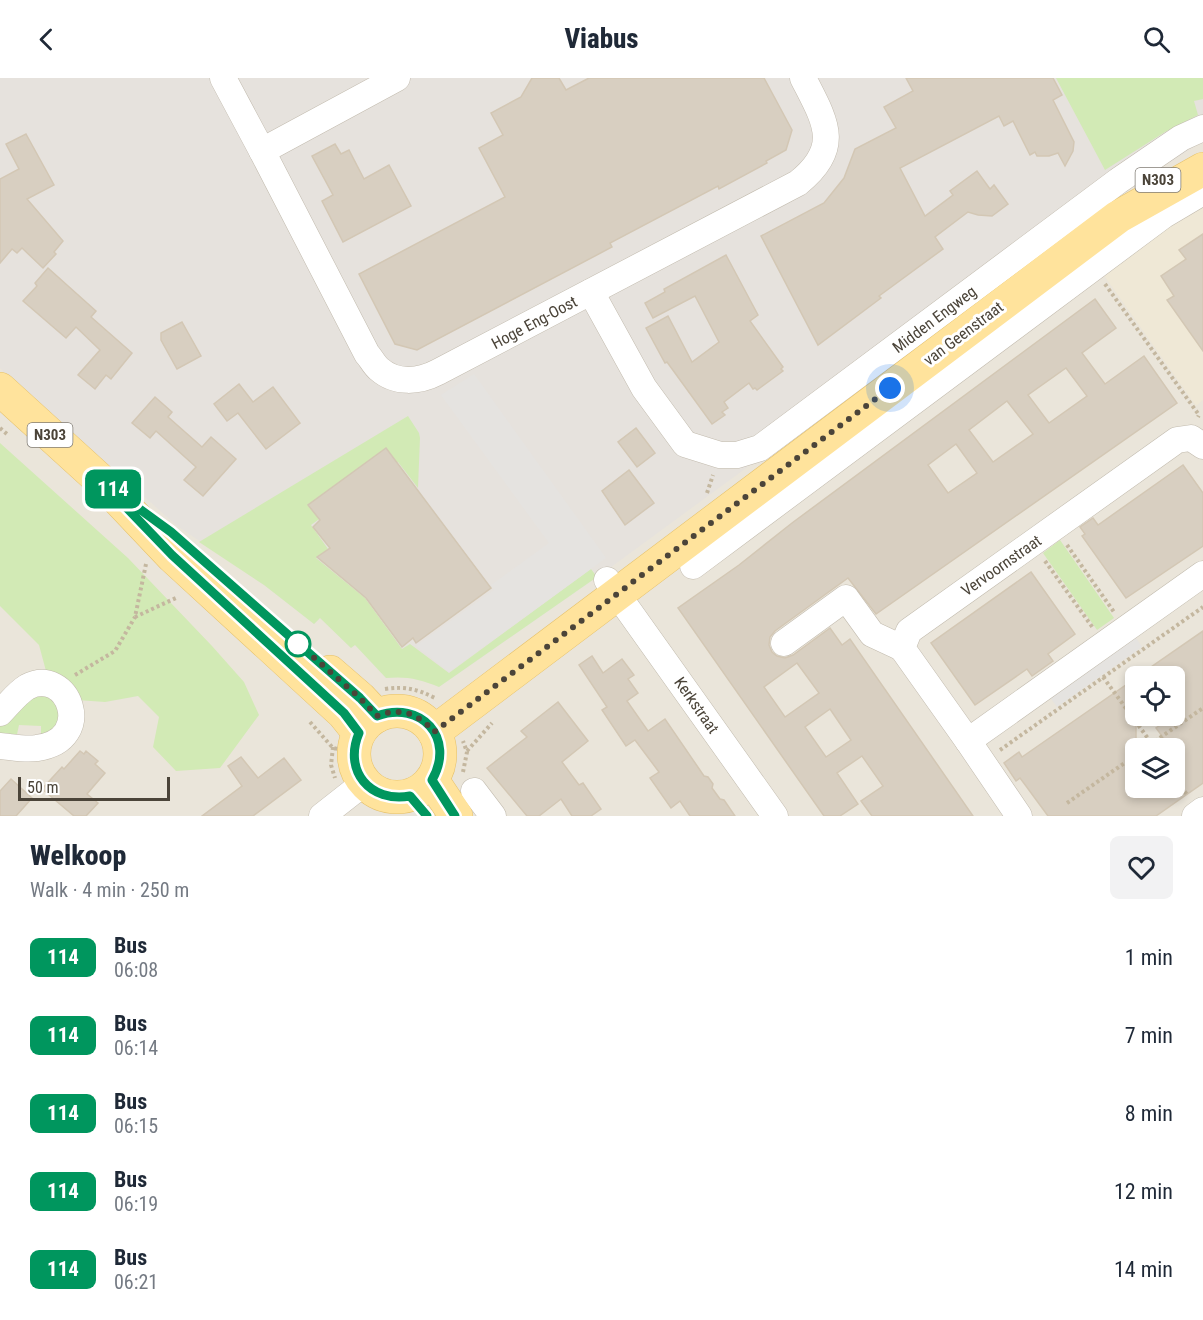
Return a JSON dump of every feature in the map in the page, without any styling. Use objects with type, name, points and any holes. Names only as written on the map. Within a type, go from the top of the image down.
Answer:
[{"type":"main road","name":"van Geenstraat","points":[[1118,217],[1186,158],[1203,149]]},
{"type":"main road","name":"van Geenstraat","points":[[434,732],[612,587],[1118,217],[1203,169]]},
{"type":"main road","name":"N303","points":[[0,389],[100,480],[172,555],[344,713],[368,724]]},
{"type":"main road","points":[[423,797],[436,772],[441,756],[434,732],[420,718],[402,711],[389,711],[368,724],[354,751],[354,762],[364,783],[382,795],[396,798],[423,797],[465,804]]},
{"type":"street","name":"Hoge Eng-Oost","points":[[223,78],[367,354],[379,369],[396,379],[415,380],[432,375],[788,189],[814,171],[824,153],[826,134],[822,115],[803,78]]},
{"type":"street","points":[[262,151],[397,78]]},
{"type":"street","name":"Midden Engweg","points":[[591,292],[644,388],[685,444],[720,455],[737,455],[760,448],[1118,181],[1181,138],[1203,128]]},
{"type":"street","name":"van Geenstraat","points":[[693,566],[1164,215],[1203,192]]},
{"type":"street","name":"Vervoornstraat","points":[[902,648],[909,631],[1177,440],[1184,437],[1197,442]]},
{"type":"street","points":[[968,741],[1203,574]]},
{"type":"street","name":"Kerkstraat","points":[[612,587],[775,816]]},
{"type":"street","points":[[784,643],[846,598],[872,634],[902,648],[1019,816]]},
{"type":"street","points":[[0,713],[27,687],[39,684],[55,687],[67,698],[71,706],[71,724],[59,741],[36,748],[0,746]]},
{"type":"street","points":[[322,816],[364,783]]},
{"type":"street","points":[[465,804],[493,816]]},
{"type":"street","points":[[1195,816],[1203,810]]},
{"type":"path","points":[[1093,268],[1198,415],[1197,442]]},
{"type":"path","points":[[1055,527],[1125,628]]},
{"type":"path","points":[[1032,543],[1103,643]]},
{"type":"path","points":[[55,687],[115,651],[135,617],[146,564]]},
{"type":"path","points":[[135,617],[179,596]]},
{"type":"path","points":[[982,762],[1203,607]]},
{"type":"path","points":[[1103,677],[1147,738]]},
{"type":"path","points":[[1160,738],[1203,708]]},
{"type":"path","points":[[1067,803],[1125,763]]},
{"type":"shaded area","points":[[0,78],[1203,78],[1203,816],[0,816]]},
{"type":"shaded area","points":[[0,78],[1203,78],[1203,141],[1117,196],[603,573],[439,687],[404,676],[386,678],[355,645],[351,648],[320,618],[314,624],[264,585],[176,525],[0,368]]},
{"type":"shaded area","points":[[1203,205],[1203,400],[1196,406],[1103,274],[1166,228]]},
{"type":"shaded area","points":[[474,374],[606,558],[449,672],[416,646],[494,590],[491,585],[549,543],[441,395]]},
{"type":"shaded area","points":[[1132,632],[1142,647],[1057,707],[1047,693]]},
{"type":"green space","points":[[1056,78],[1203,78],[1203,99],[1194,101],[1198,115],[1165,132],[1105,170]]},
{"type":"green space","points":[[408,416],[420,438],[418,488],[398,462],[311,525],[328,549],[316,558],[365,598],[402,649],[410,644],[449,673],[591,569],[597,577],[439,687],[413,679],[386,678],[355,645],[351,648],[320,618],[314,624],[264,585],[199,542]]},
{"type":"green space","points":[[0,443],[128,558],[244,682],[259,715],[220,768],[176,771],[153,747],[159,717],[138,696],[105,702],[77,700],[46,671],[39,645],[0,606]]},
{"type":"green space","points":[[1060,540],[1114,618],[1097,630],[1043,553]]},
{"type":"green space","points":[[30,696],[54,697],[64,718],[41,740],[41,726],[19,725],[16,739],[0,736],[0,724]]},
{"type":"building","points":[[532,78],[559,78],[566,90],[589,78],[764,78],[792,130],[786,150],[766,161],[767,163],[610,243],[612,247],[417,350],[395,344],[359,274],[505,197],[479,148],[503,135],[491,113],[521,97]]},
{"type":"building","points":[[906,78],[1053,78],[1062,95],[1053,100],[1074,142],[1073,151],[1065,166],[1058,153],[1037,156],[1035,152],[1030,155],[1013,121],[1004,126],[999,116],[900,168],[925,216],[953,195],[950,191],[977,171],[990,189],[994,185],[1008,204],[992,216],[968,212],[935,237],[943,249],[818,345],[761,236],[824,203],[844,178],[855,149],[896,128],[884,107],[913,91]]},
{"type":"building","points":[[26,134],[54,185],[27,199],[63,241],[54,252],[56,254],[43,268],[22,248],[17,253],[12,249],[0,263],[0,179],[19,169],[6,144]]},
{"type":"building","points":[[335,144],[341,154],[349,150],[364,179],[389,165],[411,206],[343,242],[322,201],[333,195],[312,156]]},
{"type":"building","points":[[1203,234],[1203,351],[1167,300],[1174,296],[1161,276],[1186,259],[1179,250]]},
{"type":"building","points":[[726,255],[758,315],[750,321],[783,367],[781,369],[783,371],[757,390],[753,389],[749,383],[724,402],[728,408],[722,412],[725,415],[712,424],[667,362],[665,363],[646,328],[668,316],[692,362],[719,342],[695,296],[653,318],[645,303],[665,292],[664,289]]},
{"type":"building","points":[[48,268],[96,311],[91,317],[132,353],[111,379],[106,375],[95,389],[78,375],[100,350],[76,327],[66,338],[23,301],[37,286],[35,283]]},
{"type":"building","points":[[1095,299],[1116,328],[1082,353],[1105,384],[1144,356],[1177,403],[876,614],[848,578],[770,637],[769,645],[772,652],[785,658],[793,655],[830,628],[842,645],[850,639],[973,816],[872,816],[861,801],[883,786],[862,756],[837,773],[858,804],[840,816],[824,816],[678,608],[739,565],[792,523]],"holes":[[[1066,368],[1087,396],[1049,423],[1028,395]],[[1007,401],[1033,434],[993,462],[969,430]],[[956,444],[977,473],[948,493],[928,465]],[[797,663],[819,693],[785,717],[764,687]],[[830,709],[851,740],[826,757],[805,727]]]},
{"type":"building","points":[[182,322],[201,356],[177,369],[161,340],[161,333]]},
{"type":"building","points":[[239,384],[253,402],[273,387],[300,423],[266,449],[238,413],[227,421],[214,404]]},
{"type":"building","points":[[155,397],[172,412],[168,417],[202,447],[211,437],[236,459],[203,496],[184,480],[196,467],[156,431],[150,438],[132,423]]},
{"type":"building","points":[[636,428],[655,453],[637,467],[618,442]]},
{"type":"building","points":[[386,448],[491,588],[416,643],[413,638],[402,647],[366,598],[317,557],[330,548],[313,527],[320,520],[308,505]]},
{"type":"building","points":[[1183,465],[1203,493],[1203,546],[1126,598],[1082,536],[1085,534],[1080,527],[1093,518],[1098,525]]},
{"type":"building","points":[[629,470],[654,503],[625,525],[602,491]]},
{"type":"building","points":[[1031,572],[1075,634],[1048,654],[1053,661],[1032,676],[1027,669],[975,705],[931,643]]},
{"type":"building","points":[[1203,631],[1203,783],[1185,796],[1185,738],[1164,738],[1156,728],[1185,726],[1185,666],[1152,666]]},
{"type":"building","points":[[592,656],[603,673],[622,659],[634,675],[628,679],[638,693],[627,701],[648,731],[665,719],[704,776],[708,777],[713,784],[712,788],[735,816],[690,816],[680,801],[671,808],[650,778],[659,772],[635,740],[626,746],[602,710],[607,707],[579,665]]},
{"type":"building","points":[[1125,686],[1125,726],[1136,726],[1136,738],[1125,738],[1125,798],[1182,798],[1156,816],[1048,816],[1020,778],[1016,781],[1004,763],[1019,752],[1022,757]]},
{"type":"building","points":[[558,702],[588,741],[562,762],[579,785],[583,783],[601,809],[591,816],[572,816],[561,799],[539,816],[527,816],[487,768],[527,737],[521,731]]},
{"type":"building","points":[[80,751],[84,754],[86,751],[98,761],[95,764],[105,773],[87,794],[98,803],[86,816],[74,816],[42,789]]},
{"type":"building","points":[[241,757],[258,778],[284,758],[301,780],[253,816],[202,816],[242,786],[228,766]]},
{"type":"building","points":[[11,779],[32,798],[16,816],[0,816],[0,791]]},
{"type":"bus line","name":"114","points":[[427,816],[410,796],[389,797],[375,792],[364,783],[354,762],[354,751],[359,733],[344,713],[172,555],[100,480],[171,532],[360,698],[377,716],[389,711],[402,711],[426,722],[438,739],[441,756],[432,780],[455,816]]},
{"type":"route","points":[[298,644],[294,640],[377,716],[389,711],[402,711],[426,722],[434,732],[890,388]]}]
